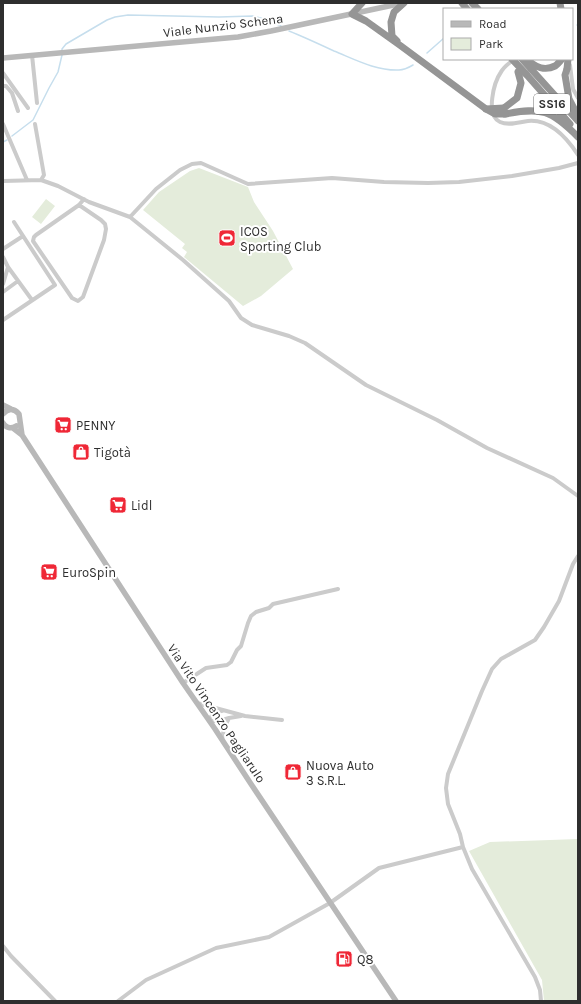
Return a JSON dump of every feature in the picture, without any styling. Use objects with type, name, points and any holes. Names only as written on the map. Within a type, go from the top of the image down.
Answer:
[{"type":"highway","points":[[362,3],[352,14],[366,21],[486,109],[504,111],[541,111],[552,115],[567,125],[578,137]]},
{"type":"highway","points":[[401,46],[392,36],[391,22],[394,12],[403,3]]},
{"type":"highway","points":[[504,111],[517,98],[521,84],[518,72],[510,60]]},
{"type":"highway","name":"SS16","points":[[516,60],[531,70],[578,121]]},
{"type":"highway","name":"SS16","points":[[523,60],[578,134]]},
{"type":"highway","points":[[527,60],[531,70],[555,66],[561,60]]},
{"type":"highway","points":[[568,60],[565,75],[569,99],[578,116]]},
{"type":"street","name":"Viale Nunzio Schena","points":[[3,58],[238,37],[403,3]]},
{"type":"street","points":[[32,55],[37,103]]},
{"type":"street","points":[[513,60],[500,72],[494,88],[491,103],[496,119],[508,124],[529,121],[541,122],[554,128],[578,155]]},
{"type":"street","points":[[568,60],[574,89],[578,98]]},
{"type":"street","points":[[3,73],[28,108]]},
{"type":"street","points":[[3,86],[6,86],[12,93],[18,110]]},
{"type":"street","points":[[3,124],[27,180]]},
{"type":"street","points":[[35,124],[44,175],[41,180]]},
{"type":"street","points":[[130,218],[156,189],[180,170],[192,164],[201,163],[248,184],[332,178],[384,182],[460,182],[512,176],[559,168],[578,163]]},
{"type":"street","points":[[3,181],[41,180],[130,218],[183,260],[229,301],[241,318],[252,325],[289,336],[305,343],[366,385],[437,420],[487,448],[552,478],[578,496]]},
{"type":"street","points":[[79,205],[101,220],[105,224],[106,229],[104,240],[83,297],[78,300],[72,298],[34,241],[34,238],[36,235],[79,205],[82,203],[84,199]]},
{"type":"street","points":[[3,320],[55,284],[14,222]]},
{"type":"street","points":[[3,249],[23,236]]},
{"type":"street","points":[[3,257],[8,268],[32,300]]},
{"type":"street","points":[[3,284],[8,268]]},
{"type":"street","points":[[3,292],[18,281]]},
{"type":"street","points":[[3,404],[11,410],[17,412],[20,417],[18,425],[6,427]]},
{"type":"street","points":[[3,414],[5,411],[11,410]]},
{"type":"street","name":"Via Vito Vincenzo Pagliarulo","points":[[20,421],[22,435],[197,703],[396,1001]]},
{"type":"street","name":"Via Vito Vincenzo Pagliarulo","points":[[6,427],[22,435]]},
{"type":"street","points":[[541,1001],[540,990],[536,978],[472,869],[448,804],[446,788],[448,774],[492,669],[501,659],[535,640],[559,601],[578,556]]},
{"type":"street","points":[[184,683],[206,668],[227,665],[231,662],[237,650],[241,646],[248,623],[256,612],[264,610],[273,604],[338,589]]},
{"type":"street","points":[[197,703],[245,716]]},
{"type":"street","points":[[224,710],[217,711],[209,720],[219,721],[236,716],[282,720]]},
{"type":"street","points":[[222,740],[224,728],[229,718]]},
{"type":"street","points":[[118,1001],[146,980],[190,959],[216,948],[269,937],[330,903],[379,868],[463,847]]},
{"type":"street","points":[[3,946],[55,1001]]},
{"type":"green space","name":"ICOS Sporting Club","points":[[199,168],[248,187],[254,202],[273,231],[293,269],[261,296],[243,306],[184,257],[187,252],[182,248],[185,244],[143,210],[159,192],[190,171]]},
{"type":"green space","points":[[46,199],[55,206],[41,224],[32,217]]},
{"type":"green space","points":[[578,839],[578,1001],[544,1001],[542,980],[469,851],[490,842]]},
{"type":"waterway","points":[[62,51],[66,44],[107,20],[128,15],[219,17],[253,16],[268,20],[281,26]]},
{"type":"waterway","points":[[289,31],[374,67],[390,70],[403,70],[413,65]]},
{"type":"waterway","points":[[427,53],[443,39]]},
{"type":"waterway","points":[[12,136],[33,120],[58,72],[62,55]]},
{"type":"waterway","points":[[3,142],[7,140]]},
{"type":"place","name":"ICOS Sporting Club","points":[[227,238]]},
{"type":"place","name":"PENNY","points":[[63,425]]},
{"type":"place","name":"Tigotà","points":[[81,452]]},
{"type":"place","name":"Lidl","points":[[118,505]]},
{"type":"place","name":"EuroSpin","points":[[49,572]]},
{"type":"place","name":"Nuova Auto 3 S.R.L.","points":[[293,772]]},
{"type":"place","name":"Q8","points":[[344,959]]}]
